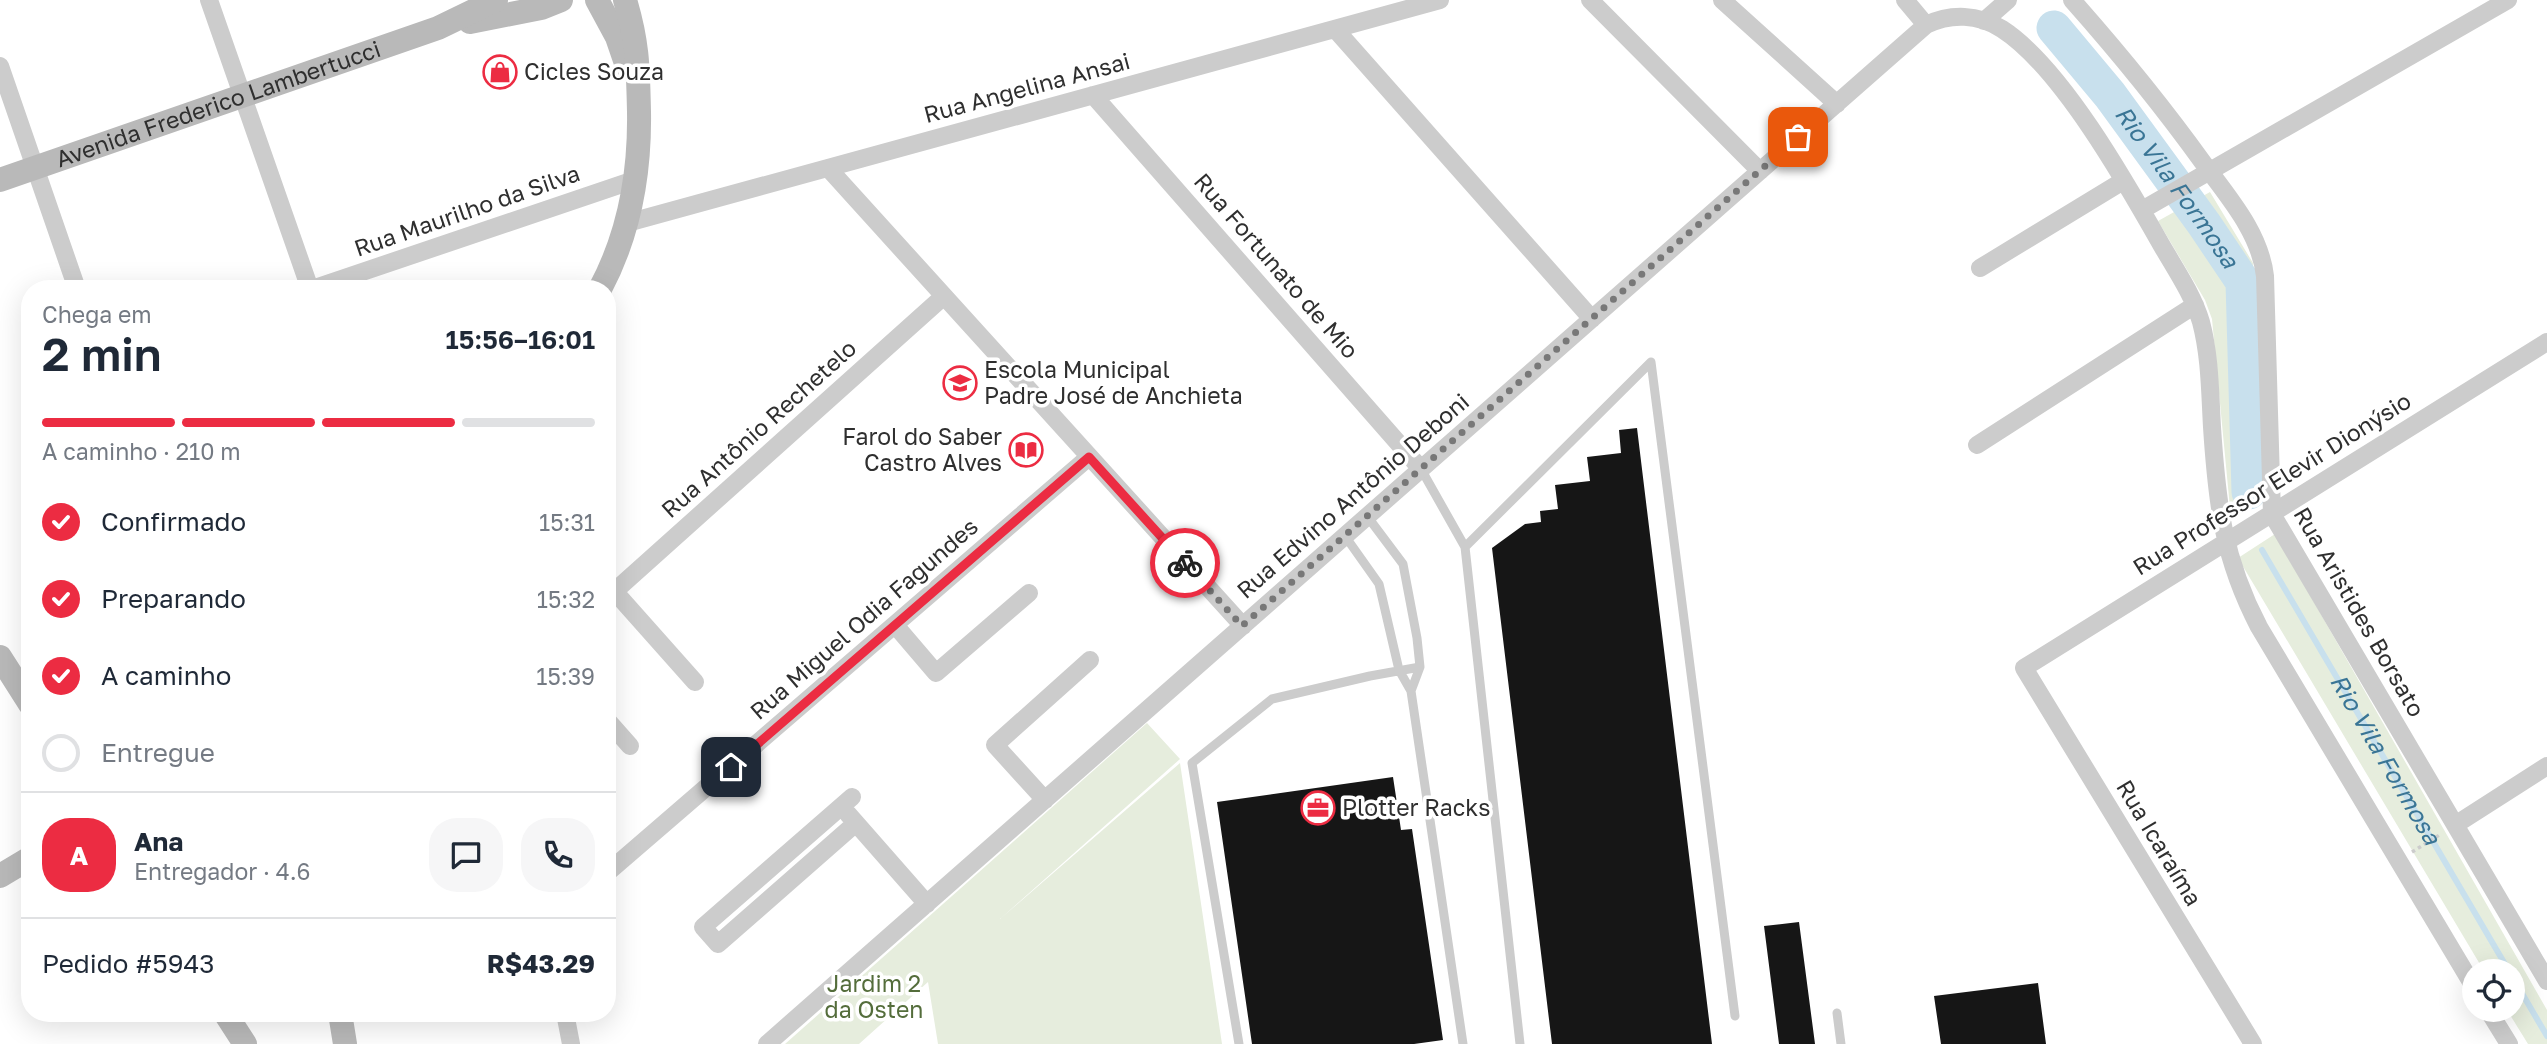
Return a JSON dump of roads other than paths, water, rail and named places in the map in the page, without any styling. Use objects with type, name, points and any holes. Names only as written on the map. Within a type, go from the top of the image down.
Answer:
[{"type":"street","points":[[209,0],[308,280]]},
{"type":"street","name":"Avenida Frederico Lambertucci","points":[[0,180],[438,28],[496,0]]},
{"type":"street","name":"Avenida Frederico Lambertucci","points":[[438,28],[525,12],[561,0]]},
{"type":"street","points":[[597,0],[611,22],[624,54],[639,110]]},
{"type":"street","points":[[605,280],[627,223],[637,179],[640,137],[638,52],[625,0]]},
{"type":"street","name":"Rua Angelina Ansai","points":[[627,223],[1440,0]]},
{"type":"street","points":[[1590,0],[1760,171]]},
{"type":"street","points":[[1721,0],[1837,104]]},
{"type":"street","points":[[1905,0],[1926,25]]},
{"type":"street","points":[[2008,0],[1984,21],[2001,29],[2018,42],[2050,76],[2082,119],[2142,210],[2195,306],[2208,360],[2215,467],[2225,543],[2243,597],[2462,967]]},
{"type":"street","name":"Rua Aristides Borsato","points":[[2072,0],[2145,84],[2205,174],[2252,232],[2263,260],[2272,514],[2547,981]]},
{"type":"street","points":[[2142,210],[2508,0]]},
{"type":"street","name":"Rua Edvino Antônio Deboni","points":[[767,1044],[1926,25],[1953,16],[1984,21]]},
{"type":"street","points":[[1335,29],[1592,319]]},
{"type":"street","points":[[0,66],[74,280]]},
{"type":"street","name":"Rua Fortunato de Mio","points":[[1093,95],[1421,469]]},
{"type":"street","points":[[828,168],[1242,626]]},
{"type":"street","name":"Rua Maurilho da Silva","points":[[338,280],[637,179]]},
{"type":"street","points":[[1980,268],[2123,181]]},
{"type":"street","name":"Rua Antônio Rechetelo","points":[[616,591],[944,296]]},
{"type":"street","points":[[1977,445],[2195,306]]},
{"type":"street","name":"Rua Professor Elevir Dionýsio","points":[[2024,668],[2547,342]]},
{"type":"street","name":"Rua Miguel Odia Fagundes","points":[[616,865],[1089,457]]},
{"type":"street","points":[[895,625],[936,673],[1029,593]]},
{"type":"street","points":[[616,600],[695,682]]},
{"type":"street","points":[[0,657],[21,690]]},
{"type":"street","points":[[1045,800],[995,745],[1090,660]]},
{"type":"street","name":"Rua Icaraíma","points":[[2024,668],[2253,1044]]},
{"type":"street","points":[[616,730],[631,746]]},
{"type":"street","points":[[2455,825],[2547,766]]},
{"type":"street","points":[[856,823],[718,944],[703,927],[846,801],[856,823],[927,904]]},
{"type":"street","points":[[0,876],[21,863]]},
{"type":"street","points":[[231,1022],[245,1044]]},
{"type":"street","points":[[567,1022],[571,1044]]},
{"type":"street","points":[[2495,1022],[2508,1044]]},
{"type":"lane","points":[[1465,547],[1651,362],[1735,1016]]},
{"type":"lane","points":[[1421,469],[1465,547],[1520,1044]]},
{"type":"lane","points":[[1367,516],[1403,564],[1420,667],[1411,691]]},
{"type":"lane","points":[[1345,536],[1379,584],[1399,670],[1411,691],[1463,1044]]},
{"type":"lane","points":[[1239,1044],[1192,763],[1272,699],[1420,667]]},
{"type":"lane","points":[[1837,1013],[1841,1044]]},
{"type":"waterway","name":"Rio Vila Formosa","points":[[2054,28],[2110,95],[2243,282],[2249,492]]},
{"type":"waterway","name":"Rio Vila Formosa","points":[[2262,550],[2502,959]]},
{"type":"waterway","name":"Rio Vila Formosa","points":[[2525,998],[2547,1036]]},
{"type":"place","name":"Cicles Souza","points":[[500,72]]},
{"type":"place","name":"Escola Municipal Padre José de Anchieta","points":[[960,383]]},
{"type":"place","name":"Farol do Saber Castro Alves","points":[[1026,450]]},
{"type":"place","name":"Plotter Racks","points":[[1318,808]]},
{"type":"park label","name":"Jardim 2 da Osten","points":[[874,997]]}]
